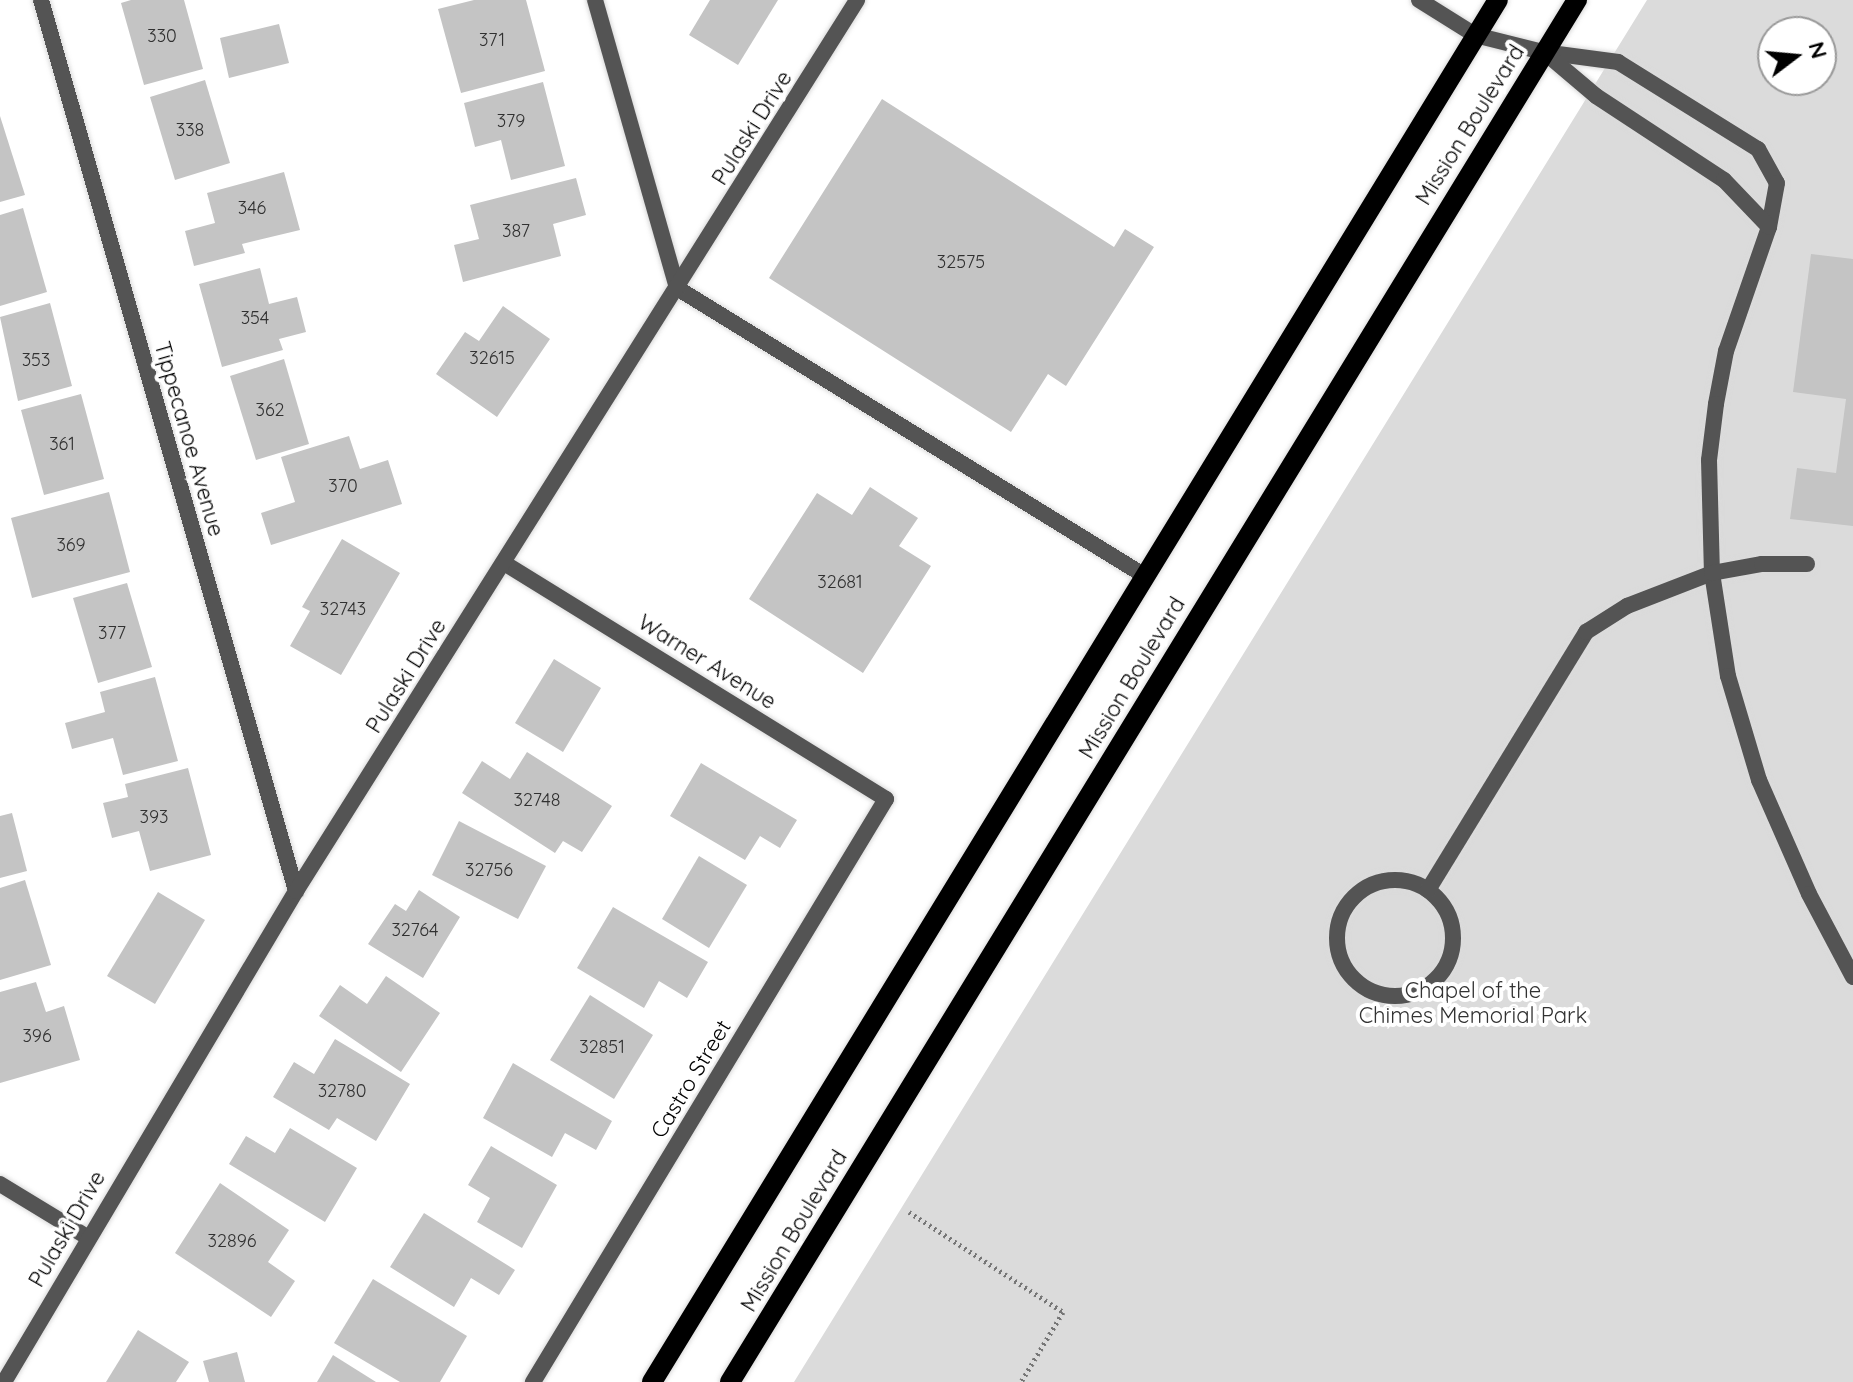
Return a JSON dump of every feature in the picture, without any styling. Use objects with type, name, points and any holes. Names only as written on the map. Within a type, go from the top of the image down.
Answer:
[{"type":"main road","name":"Mission Boulevard","points":[[652,1382],[1498,0]]},
{"type":"main road","name":"Mission Boulevard","points":[[730,1382],[1577,0]]},
{"type":"street","name":"Tippecanoe Avenue","points":[[41,0],[296,891]]},
{"type":"street","points":[[595,0],[677,288],[1145,576]]},
{"type":"street","name":"Pulaski Drive","points":[[4,1382],[87,1237],[296,891],[857,0]]},
{"type":"street","points":[[1419,0],[1475,35],[1543,52],[1618,62],[1758,149],[1777,183],[1769,227],[1726,351],[1716,404],[1709,460],[1712,573],[1728,676],[1759,780],[1809,894],[1853,977]]},
{"type":"street","points":[[1543,52],[1596,96],[1724,180],[1769,227]]},
{"type":"street","name":"Warner Avenue","points":[[504,563],[886,799]]},
{"type":"street","points":[[1428,890],[1586,632],[1627,606],[1712,573],[1762,564],[1807,564]]},
{"type":"street","name":"Castro Street","points":[[533,1382],[886,799]]},
{"type":"street","points":[[1385,880],[1407,881],[1428,890],[1444,907],[1452,928],[1452,951],[1443,972],[1426,987],[1405,996],[1382,995],[1362,986],[1346,969],[1338,948],[1338,925],[1347,905],[1364,889],[1385,880]]},
{"type":"street","points":[[0,1184],[87,1237]]},
{"type":"path","points":[[909,1212],[1063,1312],[1021,1382]]},
{"type":"green space","name":"Chapel of the Chimes Memorial Park","points":[[1647,0],[1853,0],[1853,1382],[794,1382]]},
{"type":"building","points":[[131,0],[184,0],[203,69],[144,85],[121,3]]},
{"type":"building","points":[[474,0],[526,0],[545,71],[461,93],[438,9]]},
{"type":"building","points":[[710,0],[778,0],[738,65],[689,35]]},
{"type":"building","points":[[279,24],[289,63],[229,78],[220,38]]},
{"type":"building","points":[[205,80],[230,163],[175,180],[150,97]]},
{"type":"building","points":[[543,82],[565,166],[511,180],[501,140],[475,147],[464,103]]},
{"type":"building","points":[[882,99],[1114,247],[1125,229],[1154,247],[1066,386],[1048,374],[1011,432],[769,278]]},
{"type":"building","points":[[0,116],[25,195],[0,202]]},
{"type":"building","points":[[284,172],[300,230],[242,244],[245,253],[194,266],[185,231],[215,223],[207,193]]},
{"type":"building","points":[[576,178],[586,215],[553,224],[561,256],[463,282],[454,245],[479,239],[470,205]]},
{"type":"building","points":[[23,208],[47,292],[0,306],[0,215]]},
{"type":"building","points":[[1811,254],[1853,259],[1853,526],[1790,519],[1797,468],[1836,473],[1846,399],[1793,392]]},
{"type":"building","points":[[260,268],[269,304],[297,297],[306,332],[279,339],[283,350],[222,367],[199,284]]},
{"type":"building","points":[[50,303],[72,386],[18,401],[0,317]]},
{"type":"building","points":[[503,306],[550,339],[497,417],[436,374],[465,332],[479,341]]},
{"type":"building","points":[[284,359],[309,444],[256,460],[230,376]]},
{"type":"building","points":[[81,394],[104,479],[44,495],[21,410]]},
{"type":"building","points":[[349,436],[360,469],[388,460],[402,504],[271,545],[261,513],[295,502],[281,457]]},
{"type":"building","points":[[870,487],[918,518],[899,546],[931,566],[863,673],[749,599],[817,493],[852,515]]},
{"type":"building","points":[[109,492],[130,572],[32,598],[11,518]]},
{"type":"building","points":[[342,539],[400,573],[341,675],[290,646],[310,611],[302,607]]},
{"type":"building","points":[[127,583],[152,667],[98,683],[73,598]]},
{"type":"building","points":[[554,659],[601,688],[563,752],[515,723]]},
{"type":"building","points":[[155,677],[178,761],[123,775],[113,738],[72,749],[65,723],[105,712],[100,692]]},
{"type":"building","points":[[527,752],[612,806],[582,852],[563,841],[555,853],[462,793],[482,761],[510,779]]},
{"type":"building","points":[[701,763],[797,820],[780,848],[760,836],[745,860],[670,816]]},
{"type":"building","points":[[188,768],[211,855],[150,871],[139,831],[112,838],[103,803],[128,797],[125,784]]},
{"type":"building","points":[[12,813],[27,871],[0,878],[0,816]]},
{"type":"building","points":[[459,821],[546,866],[518,919],[432,875]]},
{"type":"building","points":[[699,856],[747,885],[709,948],[662,919]]},
{"type":"building","points":[[25,880],[51,965],[0,980],[0,888]]},
{"type":"building","points":[[419,890],[460,917],[423,978],[368,944],[395,904],[406,911]]},
{"type":"building","points":[[158,892],[205,920],[155,1004],[107,976]]},
{"type":"building","points":[[613,907],[708,962],[687,998],[659,981],[644,1008],[577,968]]},
{"type":"building","points":[[386,976],[440,1013],[401,1072],[319,1016],[340,985],[367,1004]]},
{"type":"building","points":[[36,982],[46,1012],[64,1006],[80,1060],[0,1083],[0,992]]},
{"type":"building","points":[[590,995],[653,1035],[614,1099],[550,1060]]},
{"type":"building","points":[[335,1039],[410,1084],[376,1141],[337,1118],[329,1130],[273,1097],[294,1062],[314,1074]]},
{"type":"building","points":[[513,1063],[612,1121],[596,1150],[565,1133],[552,1157],[483,1118]]},
{"type":"building","points":[[290,1128],[357,1168],[325,1222],[229,1164],[246,1136],[275,1153]]},
{"type":"building","points":[[491,1146],[557,1185],[522,1248],[477,1222],[490,1198],[468,1185]]},
{"type":"building","points":[[220,1183],[289,1230],[268,1262],[295,1281],[271,1317],[175,1253]]},
{"type":"building","points":[[424,1213],[515,1270],[499,1295],[471,1278],[454,1307],[390,1267]]},
{"type":"building","points":[[373,1279],[467,1336],[440,1382],[400,1382],[334,1343]]},
{"type":"building","points":[[138,1330],[189,1362],[176,1382],[106,1382]]},
{"type":"building","points":[[237,1352],[245,1382],[209,1382],[203,1361]]},
{"type":"building","points":[[333,1355],[376,1382],[317,1382]]}]
